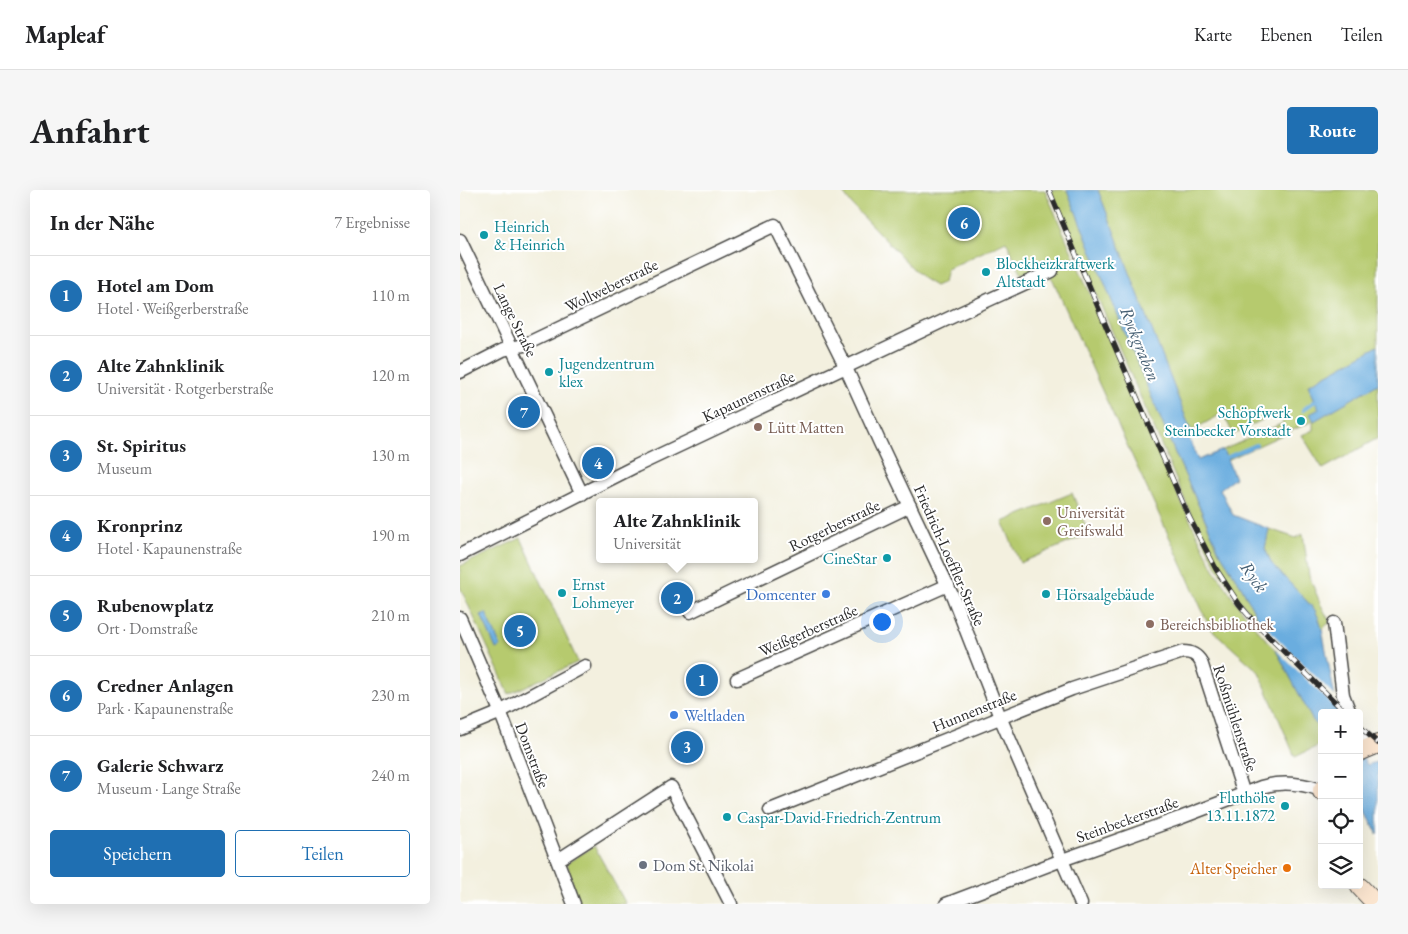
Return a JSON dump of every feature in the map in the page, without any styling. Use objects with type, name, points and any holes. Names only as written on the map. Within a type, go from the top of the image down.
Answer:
[{"type":"main road","points":[[1361,892],[1376,904]]},
{"type":"street","name":"Wollweberstraße","points":[[460,372],[503,350],[512,349],[532,341],[775,225]]},
{"type":"street","name":"Friedrich-Loeffler-Straße","points":[[775,225],[846,368],[948,585],[1000,717],[1081,904]]},
{"type":"street","name":"Lange Straße","points":[[460,240],[582,494]]},
{"type":"street","name":"Kapaunenstraße","points":[[460,555],[636,466],[1052,271]]},
{"type":"street","name":"Rotgerberstraße","points":[[690,612],[910,506]]},
{"type":"street","name":"Weißgerberstraße","points":[[737,679],[948,585]]},
{"type":"street","name":"Domstraße","points":[[460,618],[500,711],[574,904]]},
{"type":"street","points":[[1334,623],[1343,695],[1348,709]]},
{"type":"street","name":"Hunnenstraße","points":[[770,810],[1072,689],[1184,652],[1194,654]]},
{"type":"street","name":"Roßmühlenstraße","points":[[1194,654],[1201,662],[1244,794]]},
{"type":"street","points":[[460,729],[494,715],[585,666]]},
{"type":"street","name":"Steinbeckerstraße","points":[[946,904],[1261,787],[1281,783],[1308,785],[1318,789]]},
{"type":"street","points":[[558,860],[671,787],[731,904]]},
{"type":"green space","points":[[841,190],[1045,190],[1172,483],[1214,569],[1253,625],[1276,650],[1312,719],[1318,727],[1318,746],[1295,757],[1259,672],[1210,628],[1053,280],[1042,266],[1022,274],[1006,241],[947,269],[944,282],[935,286],[922,278],[852,205]]},
{"type":"green space","points":[[1051,190],[1067,190],[1175,453],[1219,551],[1241,586],[1257,620],[1239,600],[1217,567],[1191,514]]},
{"type":"green space","points":[[1098,190],[1378,190],[1378,346],[1308,385],[1319,409],[1314,421],[1378,384],[1378,438],[1323,469],[1302,435],[1313,430],[1313,421],[1227,460],[1223,450],[1283,423],[1279,412],[1233,434],[1223,413],[1191,431]]},
{"type":"green space","points":[[1072,493],[1089,534],[1020,563],[1003,522]]},
{"type":"green space","points":[[1269,529],[1296,538],[1303,534],[1309,576],[1330,622],[1322,629],[1315,610],[1272,564],[1265,549]]},
{"type":"green space","points":[[521,538],[578,662],[509,694],[460,587],[460,566]]},
{"type":"green space","points":[[594,846],[626,904],[578,904],[567,863]]},
{"type":"water","points":[[1067,190],[1098,190],[1191,431],[1187,433],[1198,460],[1223,450],[1235,478],[1220,489],[1233,515],[1269,529],[1265,549],[1272,564],[1315,610],[1322,629],[1337,709],[1318,709],[1318,727],[1312,719],[1241,586],[1219,551],[1126,336]]},
{"type":"water","points":[[1378,346],[1378,384],[1314,421],[1310,414],[1319,409],[1308,385]]},
{"type":"water","points":[[486,613],[501,647],[496,649],[481,615]]},
{"type":"water","points":[[1363,758],[1367,765],[1376,762],[1378,766],[1378,835],[1363,805]]},
{"type":"pier","points":[[1258,619],[1338,699],[1340,709],[1337,709],[1269,643],[1256,621]]},
{"type":"waterway","points":[[1303,410],[1315,401]]},
{"type":"waterway","points":[[1223,459],[1256,445]]},
{"type":"railway","points":[[1049,190],[1188,515],[1216,569],[1239,604],[1255,623],[1342,709]]},
{"type":"railway","points":[[1363,730],[1378,743]]},
{"type":"place","name":"Credner Anlagen","points":[[964,223]]},
{"type":"place","name":"Heinrich & Heinrich","points":[[484,235]]},
{"type":"place","name":"Blockheizkraftwerk Altstadt","points":[[986,272]]},
{"type":"place","name":"Jugendzentrum klex","points":[[549,372]]},
{"type":"place","name":"Galerie Schwarz","points":[[524,412]]},
{"type":"place","name":"Schöpfwerk Steinbecker Vorstadt","points":[[1301,421]]},
{"type":"place","name":"Lütt Matten","points":[[758,427]]},
{"type":"place","name":"Kronprinz","points":[[598,463]]},
{"type":"place","name":"Universität Greifswald","points":[[1047,521]]},
{"type":"place","name":"CineStar","points":[[887,558]]},
{"type":"place","name":"Ernst Lohmeyer","points":[[562,593]]},
{"type":"place","name":"Domcenter","points":[[826,594]]},
{"type":"place","name":"Hörsaalgebäude","points":[[1046,594]]},
{"type":"place","name":"Alte Zahnklinik","points":[[677,598]]},
{"type":"place","name":"Bereichsbibliothek","points":[[1150,624]]},
{"type":"place","name":"Rubenowplatz","points":[[520,631]]},
{"type":"place","name":"Hotel am Dom","points":[[702,680]]},
{"type":"place","name":"Weltladen","points":[[674,715]]},
{"type":"place","name":"St. Spiritus","points":[[687,747]]},
{"type":"place","name":"Fluthöhe 13.11.1872","points":[[1285,806]]},
{"type":"place","name":"Caspar-David-Friedrich-Zentrum","points":[[727,817]]},
{"type":"place","name":"Dom St. Nikolai","points":[[643,865]]},
{"type":"place","name":"Alter Speicher","points":[[1287,868]]},
{"type":"water label","name":"Ryckgraben","points":[[1140,344]]},
{"type":"water label","name":"Ryck","points":[[1254,577]]}]
